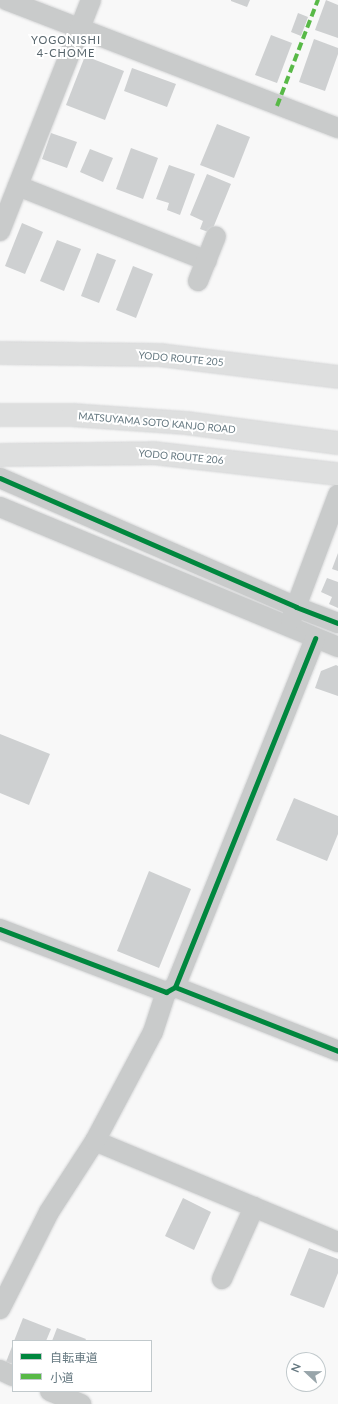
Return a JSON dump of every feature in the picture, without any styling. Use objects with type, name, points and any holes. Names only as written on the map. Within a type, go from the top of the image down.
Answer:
[{"type":"main road","name":"YODO ROUTE 205","points":[[0,353],[160,356],[338,377]]},
{"type":"main road","name":"MATSUYAMA SOTO KANJO ROAD","points":[[0,415],[72,415],[186,423],[338,443]]},
{"type":"main road","name":"YODO ROUTE 206","points":[[0,455],[153,453],[338,474]]},
{"type":"street","points":[[6,0],[338,128]]},
{"type":"street","points":[[0,231],[91,0]]},
{"type":"street","points":[[18,186],[207,261]]},
{"type":"street","points":[[198,281],[216,236]]},
{"type":"street","points":[[0,478],[296,607],[338,623]]},
{"type":"street","points":[[288,627],[332,527],[338,495]]},
{"type":"street","points":[[0,507],[338,647]]},
{"type":"street","points":[[0,1309],[49,1212],[95,1141],[153,1032],[315,638]]},
{"type":"street","points":[[0,929],[170,989],[338,1051]]},
{"type":"street","points":[[95,1141],[338,1242]]},
{"type":"street","points":[[222,1279],[254,1207]]},
{"type":"street","points":[[0,1370],[12,1376]]},
{"type":"street","points":[[52,1392],[81,1404]]},
{"type":"building","points":[[231,0],[250,0],[247,7]]},
{"type":"building","points":[[326,0],[338,5],[338,38],[315,30]]},
{"type":"building","points":[[298,13],[308,17],[301,36],[291,32]]},
{"type":"building","points":[[271,35],[292,43],[277,83],[255,75]]},
{"type":"building","points":[[314,39],[338,48],[338,54],[325,91],[299,82]]},
{"type":"building","points":[[85,56],[124,71],[105,120],[66,105]]},
{"type":"building","points":[[132,68],[176,84],[167,107],[124,91]]},
{"type":"building","points":[[217,124],[250,137],[234,178],[200,165]]},
{"type":"building","points":[[51,133],[77,142],[67,168],[42,159]]},
{"type":"building","points":[[131,148],[158,158],[143,199],[116,189]]},
{"type":"building","points":[[90,149],[113,158],[103,182],[80,172]]},
{"type":"building","points":[[169,165],[195,174],[180,215],[167,210],[169,203],[156,199]]},
{"type":"building","points":[[207,174],[231,184],[211,233],[200,229],[203,221],[190,215]]},
{"type":"building","points":[[22,223],[43,232],[25,274],[5,266]]},
{"type":"building","points":[[57,240],[81,249],[64,291],[40,281]]},
{"type":"building","points":[[97,253],[116,260],[99,303],[81,296]]},
{"type":"building","points":[[133,266],[153,274],[136,318],[116,310]]},
{"type":"building","points":[[338,553],[338,571],[332,569]]},
{"type":"building","points":[[327,578],[338,582],[338,608],[329,604],[332,597],[321,592]]},
{"type":"building","points":[[336,665],[338,666],[338,696],[315,688],[321,671]]},
{"type":"building","points":[[0,734],[50,754],[29,805],[0,793]]},
{"type":"building","points":[[294,798],[338,816],[338,834],[327,861],[276,840]]},
{"type":"building","points":[[149,871],[191,889],[159,968],[117,951]]},
{"type":"building","points":[[183,1198],[211,1212],[194,1250],[165,1236]]},
{"type":"building","points":[[309,1248],[338,1259],[338,1273],[324,1308],[290,1295]]},
{"type":"building","points":[[23,1318],[51,1329],[46,1340],[14,1340]]},
{"type":"building","points":[[57,1328],[86,1339],[86,1340],[52,1340]]},
{"type":"building","points":[[12,1347],[12,1364],[6,1362]]},
{"type":"marked path","points":[[277,106],[318,0]]},
{"type":"cycle path","points":[[0,478],[296,607],[338,623]]},
{"type":"cycle path","points":[[175,987],[315,638]]},
{"type":"cycle path","points":[[0,929],[166,992],[175,987],[338,1051]]},
{"type":"district","name":"YOGONISHI 4-CHOME","points":[[66,47]]}]
